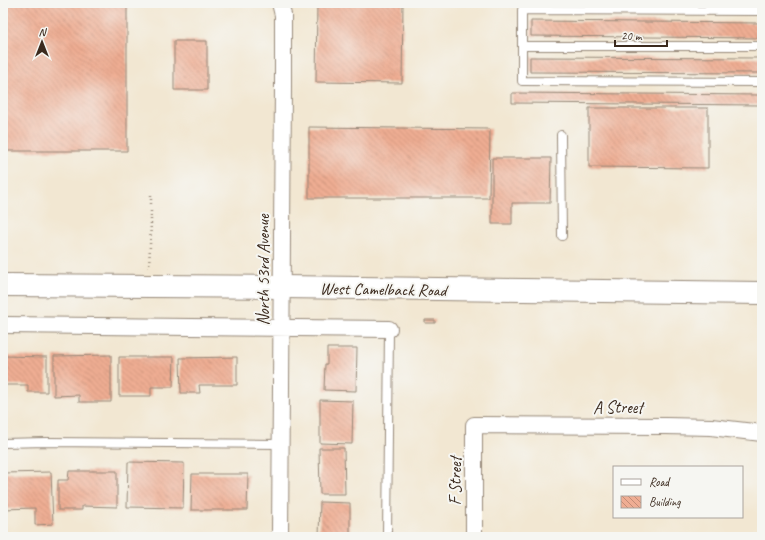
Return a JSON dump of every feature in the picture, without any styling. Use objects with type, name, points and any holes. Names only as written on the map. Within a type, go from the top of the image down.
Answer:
[{"type":"main road","name":"West Camelback Road","points":[[3,285],[762,293]]},
{"type":"street","name":"North 53rd Avenue","points":[[280,3],[282,15],[283,78],[280,537]]},
{"type":"street","points":[[3,325],[389,329]]},
{"type":"street","name":"A Street","points":[[474,425],[711,427],[762,433]]},
{"type":"street","name":"F Street","points":[[474,425],[474,537]]},
{"type":"lane","points":[[762,11],[522,10],[522,81],[762,82]]},
{"type":"lane","points":[[522,46],[762,46]]},
{"type":"lane","points":[[561,135],[562,236]]},
{"type":"lane","points":[[387,537],[389,329]]},
{"type":"lane","points":[[3,443],[281,444]]},
{"type":"path","points":[[150,245],[151,195]]},
{"type":"building","points":[[3,3],[127,3],[127,151],[3,151]]},
{"type":"building","points":[[317,3],[403,3],[402,83],[316,82]]},
{"type":"building","points":[[531,21],[762,23],[762,38],[531,36]]},
{"type":"building","points":[[174,41],[207,41],[207,90],[174,90]]},
{"type":"building","points":[[530,57],[762,58],[762,73],[530,72]]},
{"type":"building","points":[[512,93],[762,95],[762,105],[512,103]]},
{"type":"building","points":[[589,108],[708,108],[708,168],[589,167]]},
{"type":"building","points":[[309,127],[490,129],[489,198],[309,198]]},
{"type":"building","points":[[492,158],[551,158],[550,203],[512,203],[512,224],[492,224]]},
{"type":"building","points":[[425,320],[435,320],[435,323],[425,323]]},
{"type":"building","points":[[327,348],[357,348],[356,391],[324,390]]},
{"type":"building","points":[[111,355],[111,402],[79,402],[79,395],[54,396],[54,356]]},
{"type":"building","points":[[3,356],[47,357],[47,392],[28,392],[28,385],[3,385]]},
{"type":"building","points":[[119,357],[174,357],[173,387],[151,387],[151,396],[119,396]]},
{"type":"building","points":[[237,357],[237,385],[199,385],[200,393],[181,393],[180,358]]},
{"type":"building","points":[[320,400],[353,401],[352,444],[320,443]]},
{"type":"building","points":[[319,448],[344,448],[345,494],[320,494]]},
{"type":"building","points":[[128,462],[184,463],[183,508],[127,507]]},
{"type":"building","points":[[69,471],[117,471],[117,507],[82,506],[82,510],[58,510],[58,480],[68,480]]},
{"type":"building","points":[[51,472],[53,524],[35,525],[35,508],[3,509],[3,473]]},
{"type":"building","points":[[192,474],[248,474],[247,510],[191,510]]},
{"type":"building","points":[[320,502],[350,503],[350,537],[319,537]]}]
